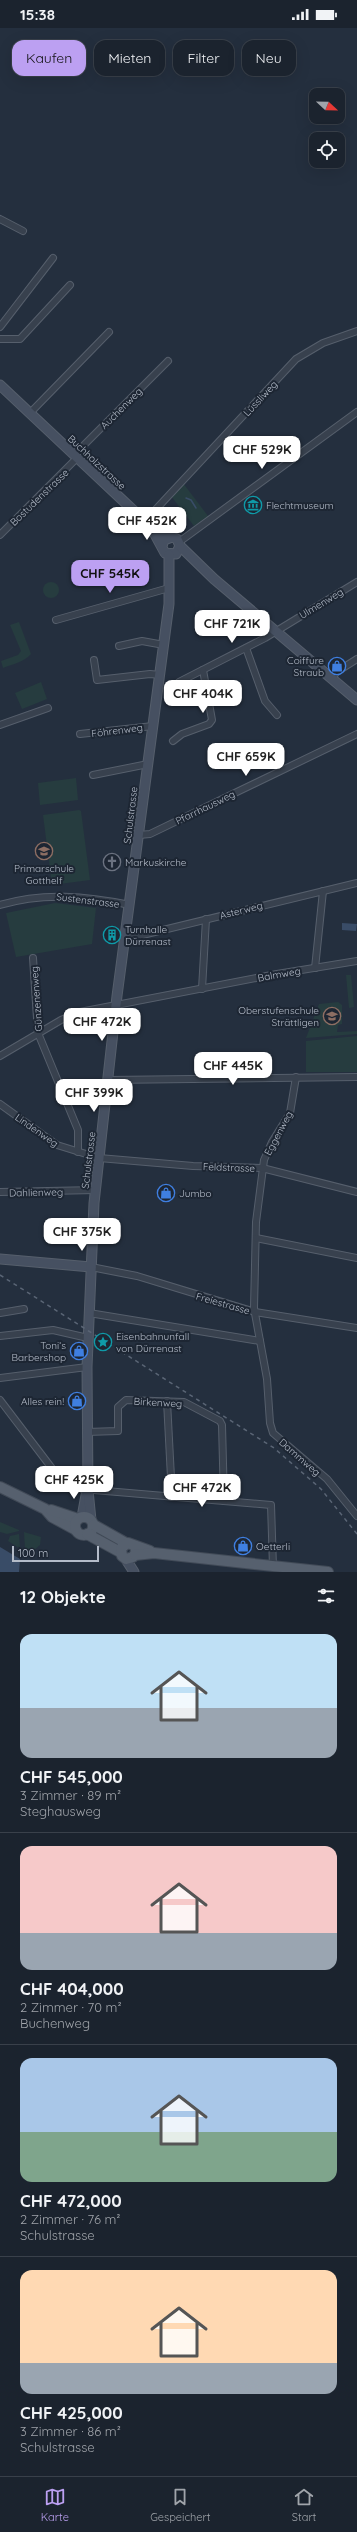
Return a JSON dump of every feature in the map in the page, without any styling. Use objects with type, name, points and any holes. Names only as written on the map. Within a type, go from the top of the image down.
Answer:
[{"type":"main road","points":[[0,1487],[45,1509],[86,1520],[129,1552]]},
{"type":"main road","points":[[45,1509],[52,1517],[76,1530],[129,1552],[154,1553],[328,1572]]},
{"type":"main road","points":[[76,1530],[86,1520]]},
{"type":"main road","points":[[86,1520],[92,1530],[87,1534]]},
{"type":"street","points":[[0,219],[23,231]]},
{"type":"street","points":[[0,327],[53,258]]},
{"type":"street","points":[[0,338],[20,338],[70,285]]},
{"type":"street","name":"Lüssliweg","points":[[147,523],[296,359],[323,343],[357,331]]},
{"type":"street","points":[[30,413],[109,332]]},
{"type":"street","name":"Auchenweg","points":[[76,457],[168,361]]},
{"type":"street","name":"Buchholzstrasse","points":[[0,385],[147,523],[170,537],[176,538],[176,549],[163,551],[162,546],[147,523]]},
{"type":"street","points":[[357,412],[176,549],[192,560],[357,700]]},
{"type":"street","name":"Bostudenstrasse","points":[[0,535],[76,457]]},
{"type":"street","points":[[162,546],[164,540],[170,537]]},
{"type":"street","name":"Schulstrasse","points":[[86,1520],[88,1490],[86,1432],[88,1313],[96,1190],[116,1006],[153,726],[157,675],[164,645],[169,588],[176,549]]},
{"type":"street","name":"Ulmenweg","points":[[179,682],[246,648],[357,582]]},
{"type":"street","points":[[56,620],[169,588]]},
{"type":"street","points":[[119,646],[142,641],[164,645]]},
{"type":"street","points":[[246,648],[265,701],[277,715]]},
{"type":"street","points":[[331,678],[338,671],[357,659]]},
{"type":"street","points":[[94,660],[97,680],[157,675]]},
{"type":"street","points":[[173,741],[182,734],[209,724],[212,720],[203,670]]},
{"type":"street","points":[[94,683],[157,675]]},
{"type":"street","points":[[0,725],[48,708]]},
{"type":"street","name":"Föhrenweg","points":[[80,734],[153,726]]},
{"type":"street","name":"Pfarrhausweg","points":[[139,835],[150,834],[357,734]]},
{"type":"street","points":[[93,774],[148,764]]},
{"type":"street","name":"Asterweg","points":[[126,939],[357,883]]},
{"type":"street","points":[[315,968],[323,891]]},
{"type":"street","name":"Sustenstrasse","points":[[0,905],[26,898],[55,896],[130,905]]},
{"type":"street","points":[[202,989],[206,919]]},
{"type":"street","name":"Günzenenweg","points":[[33,958],[38,1034],[78,1130],[78,1152]]},
{"type":"street","name":"Balmweg","points":[[0,1056],[69,1016],[202,989],[357,961]]},
{"type":"street","points":[[108,1080],[296,1076],[357,1077]]},
{"type":"street","name":"Eggenweg","points":[[255,1312],[256,1238],[262,1168],[272,1142],[290,1113],[296,1076]]},
{"type":"street","name":"Lindenweg","points":[[0,1104],[58,1145],[99,1158]]},
{"type":"street","name":"Feldstrasse","points":[[99,1158],[193,1166],[262,1168],[357,1192]]},
{"type":"street","name":"Dahlienweg","points":[[0,1192],[96,1190]]},
{"type":"street","points":[[256,1238],[357,1258]]},
{"type":"street","points":[[0,1259],[91,1267]]},
{"type":"street","name":"Freiestrasse","points":[[91,1267],[132,1275],[255,1312],[357,1328]]},
{"type":"street","points":[[0,1313],[24,1309]]},
{"type":"street","name":"Dammweg","points":[[255,1312],[266,1379],[270,1423],[273,1433],[327,1479],[357,1516]]},
{"type":"street","points":[[88,1313],[260,1340]]},
{"type":"street","points":[[0,1336],[53,1330],[88,1338]]},
{"type":"street","points":[[0,1378],[87,1367]]},
{"type":"street","points":[[0,1400],[57,1475],[72,1484],[88,1490],[271,1506],[274,1567]]},
{"type":"street","name":"Birkenweg","points":[[86,1432],[118,1431],[118,1407],[122,1401],[167,1401],[187,1403],[220,1421],[222,1425],[224,1501]]},
{"type":"street","points":[[167,1401],[172,1497]]},
{"type":"street","points":[[129,1552],[135,1572]]},
{"type":"green space","points":[[183,483],[208,516],[194,526],[171,496]]},
{"type":"green space","points":[[51,582],[58,587],[59,590],[54,597],[51,598],[44,593],[43,590],[48,583]]},
{"type":"green space","points":[[19,622],[31,654],[22,661],[3,668],[1,661],[18,655],[21,651],[10,625]]},
{"type":"green space","points":[[41,682],[47,699],[22,709],[15,693]]},
{"type":"green space","points":[[76,778],[78,800],[40,805],[38,783]]},
{"type":"green space","points":[[79,810],[81,811],[90,880],[52,885],[43,815]]},
{"type":"green space","points":[[55,903],[96,908],[92,944],[16,957],[6,913]]},
{"type":"green space","points":[[346,975],[351,975],[354,1007],[349,1008]]},
{"type":"green space","points":[[338,1002],[342,1005],[342,1024],[338,1025],[337,1032],[357,1031],[357,1034],[306,1038],[319,1004]]},
{"type":"green space","points":[[357,1036],[357,1072],[306,1072],[306,1041]]},
{"type":"green space","points":[[0,1522],[19,1531],[7,1534],[0,1532]]},
{"type":"green space","points":[[24,1532],[41,1537],[40,1545],[33,1551],[25,1550]]},
{"type":"green space","points":[[19,1534],[19,1548],[8,1541],[10,1536]]},
{"type":"water","points":[[342,923],[357,924],[356,931],[342,930]]},
{"type":"water","points":[[0,1547],[20,1559],[19,1572],[0,1572]]},
{"type":"waterway","points":[[186,498],[191,500],[196,508]]},
{"type":"railway","points":[[0,1275],[274,1448],[321,1489],[357,1534]]},
{"type":"place","name":"Flechtmuseum","points":[[253,505]]},
{"type":"place","name":"Coiffure Straub","points":[[337,666]]},
{"type":"place","name":"Primarschule Gotthelf","points":[[44,851]]},
{"type":"place","name":"Markuskirche","points":[[112,862]]},
{"type":"place","name":"Turnhalle Dürrenast","points":[[112,935]]},
{"type":"place","name":"Oberstufenschule Strättligen","points":[[332,1016]]},
{"type":"place","name":"Jumbo","points":[[166,1193]]},
{"type":"place","name":"Eisenbahnunfall von Dürrenast","points":[[103,1342]]},
{"type":"place","name":"Toni‘s Barbershop","points":[[79,1351]]},
{"type":"place","name":"Alles rein!","points":[[77,1401]]},
{"type":"place","name":"Oetterli","points":[[243,1546]]}]
